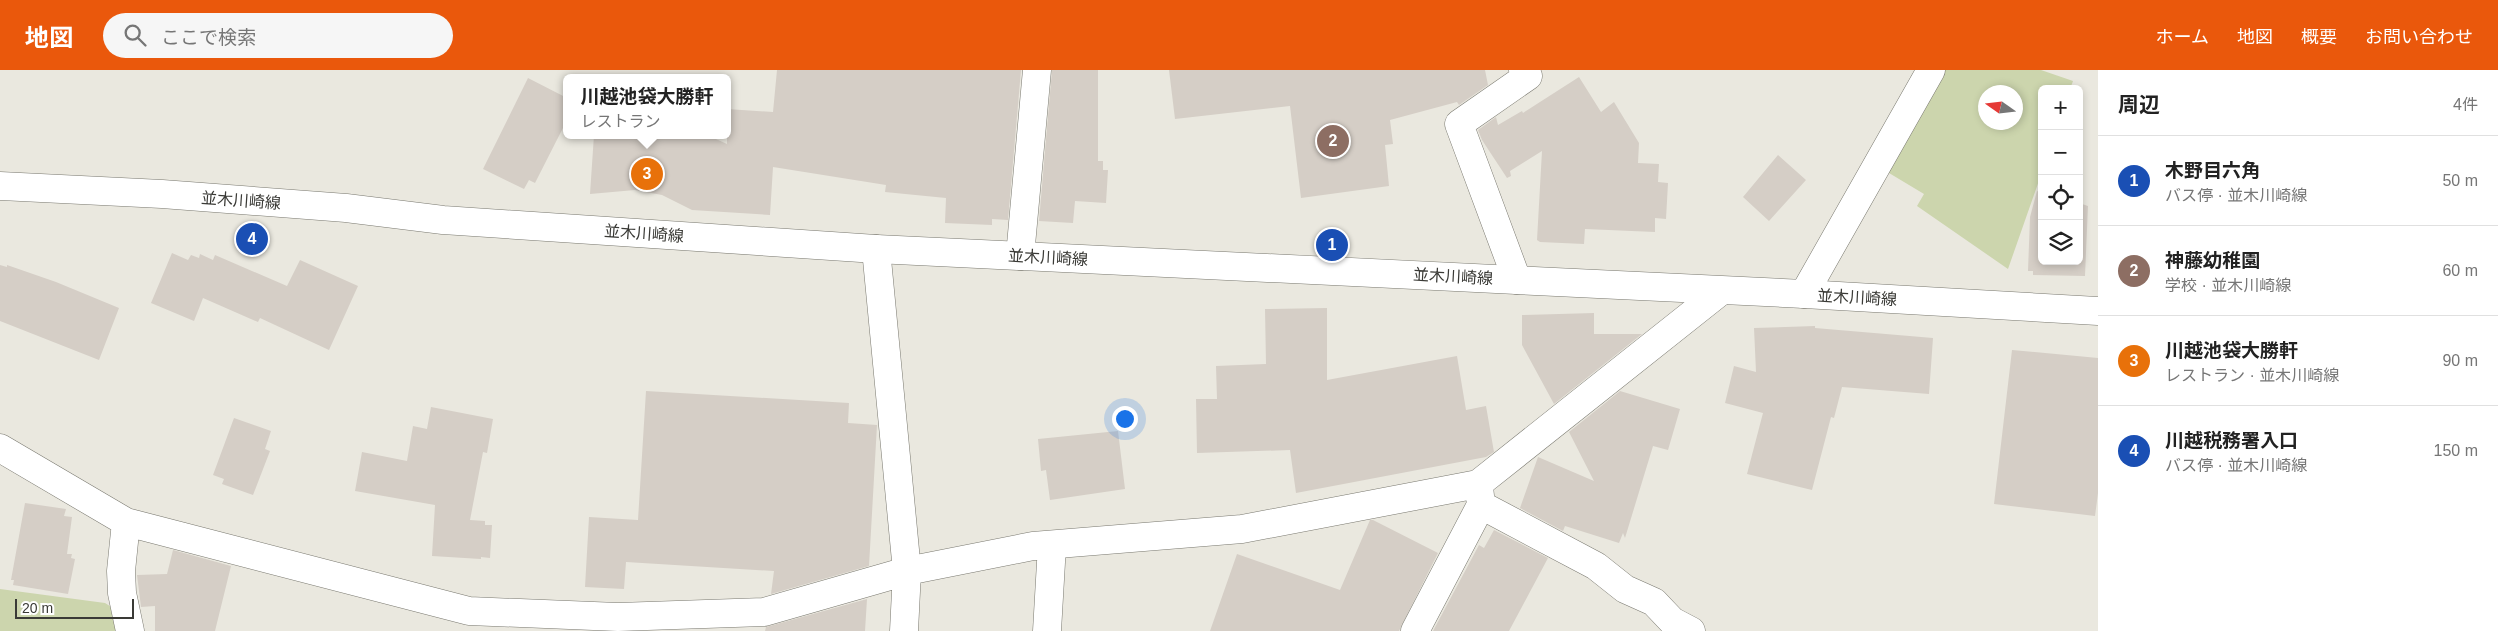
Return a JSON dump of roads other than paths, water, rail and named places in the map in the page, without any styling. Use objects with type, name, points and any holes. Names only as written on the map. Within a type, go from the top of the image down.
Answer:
[{"type":"street","points":[[1020,256],[1037,70]]},
{"type":"street","points":[[1517,280],[1459,124],[1528,76],[1523,70]]},
{"type":"street","points":[[1804,294],[1931,70]]},
{"type":"street","name":"並木川崎線","points":[[0,186],[172,195],[346,208],[443,220],[876,249],[1804,294],[2098,311]]},
{"type":"street","points":[[876,249],[907,571],[904,631]]},
{"type":"street","points":[[1415,631],[1480,494],[1721,291]]},
{"type":"street","points":[[0,448],[126,522],[469,611],[617,624],[696,622],[764,612],[907,571],[1033,546],[1242,530],[1480,494],[1596,566],[1625,589],[1654,602],[1672,621],[1691,631]]},
{"type":"street","points":[[126,522],[121,571],[122,593],[130,631]]},
{"type":"street","points":[[1047,631],[1052,545]]},
{"type":"place","name":"神藤幼稚園","points":[[1333,141]]},
{"type":"place","name":"川越池袋大勝軒","points":[[647,174]]},
{"type":"place","name":"川越税務署入口","points":[[252,239]]},
{"type":"place","name":"木野目六角","points":[[1332,245]]}]
